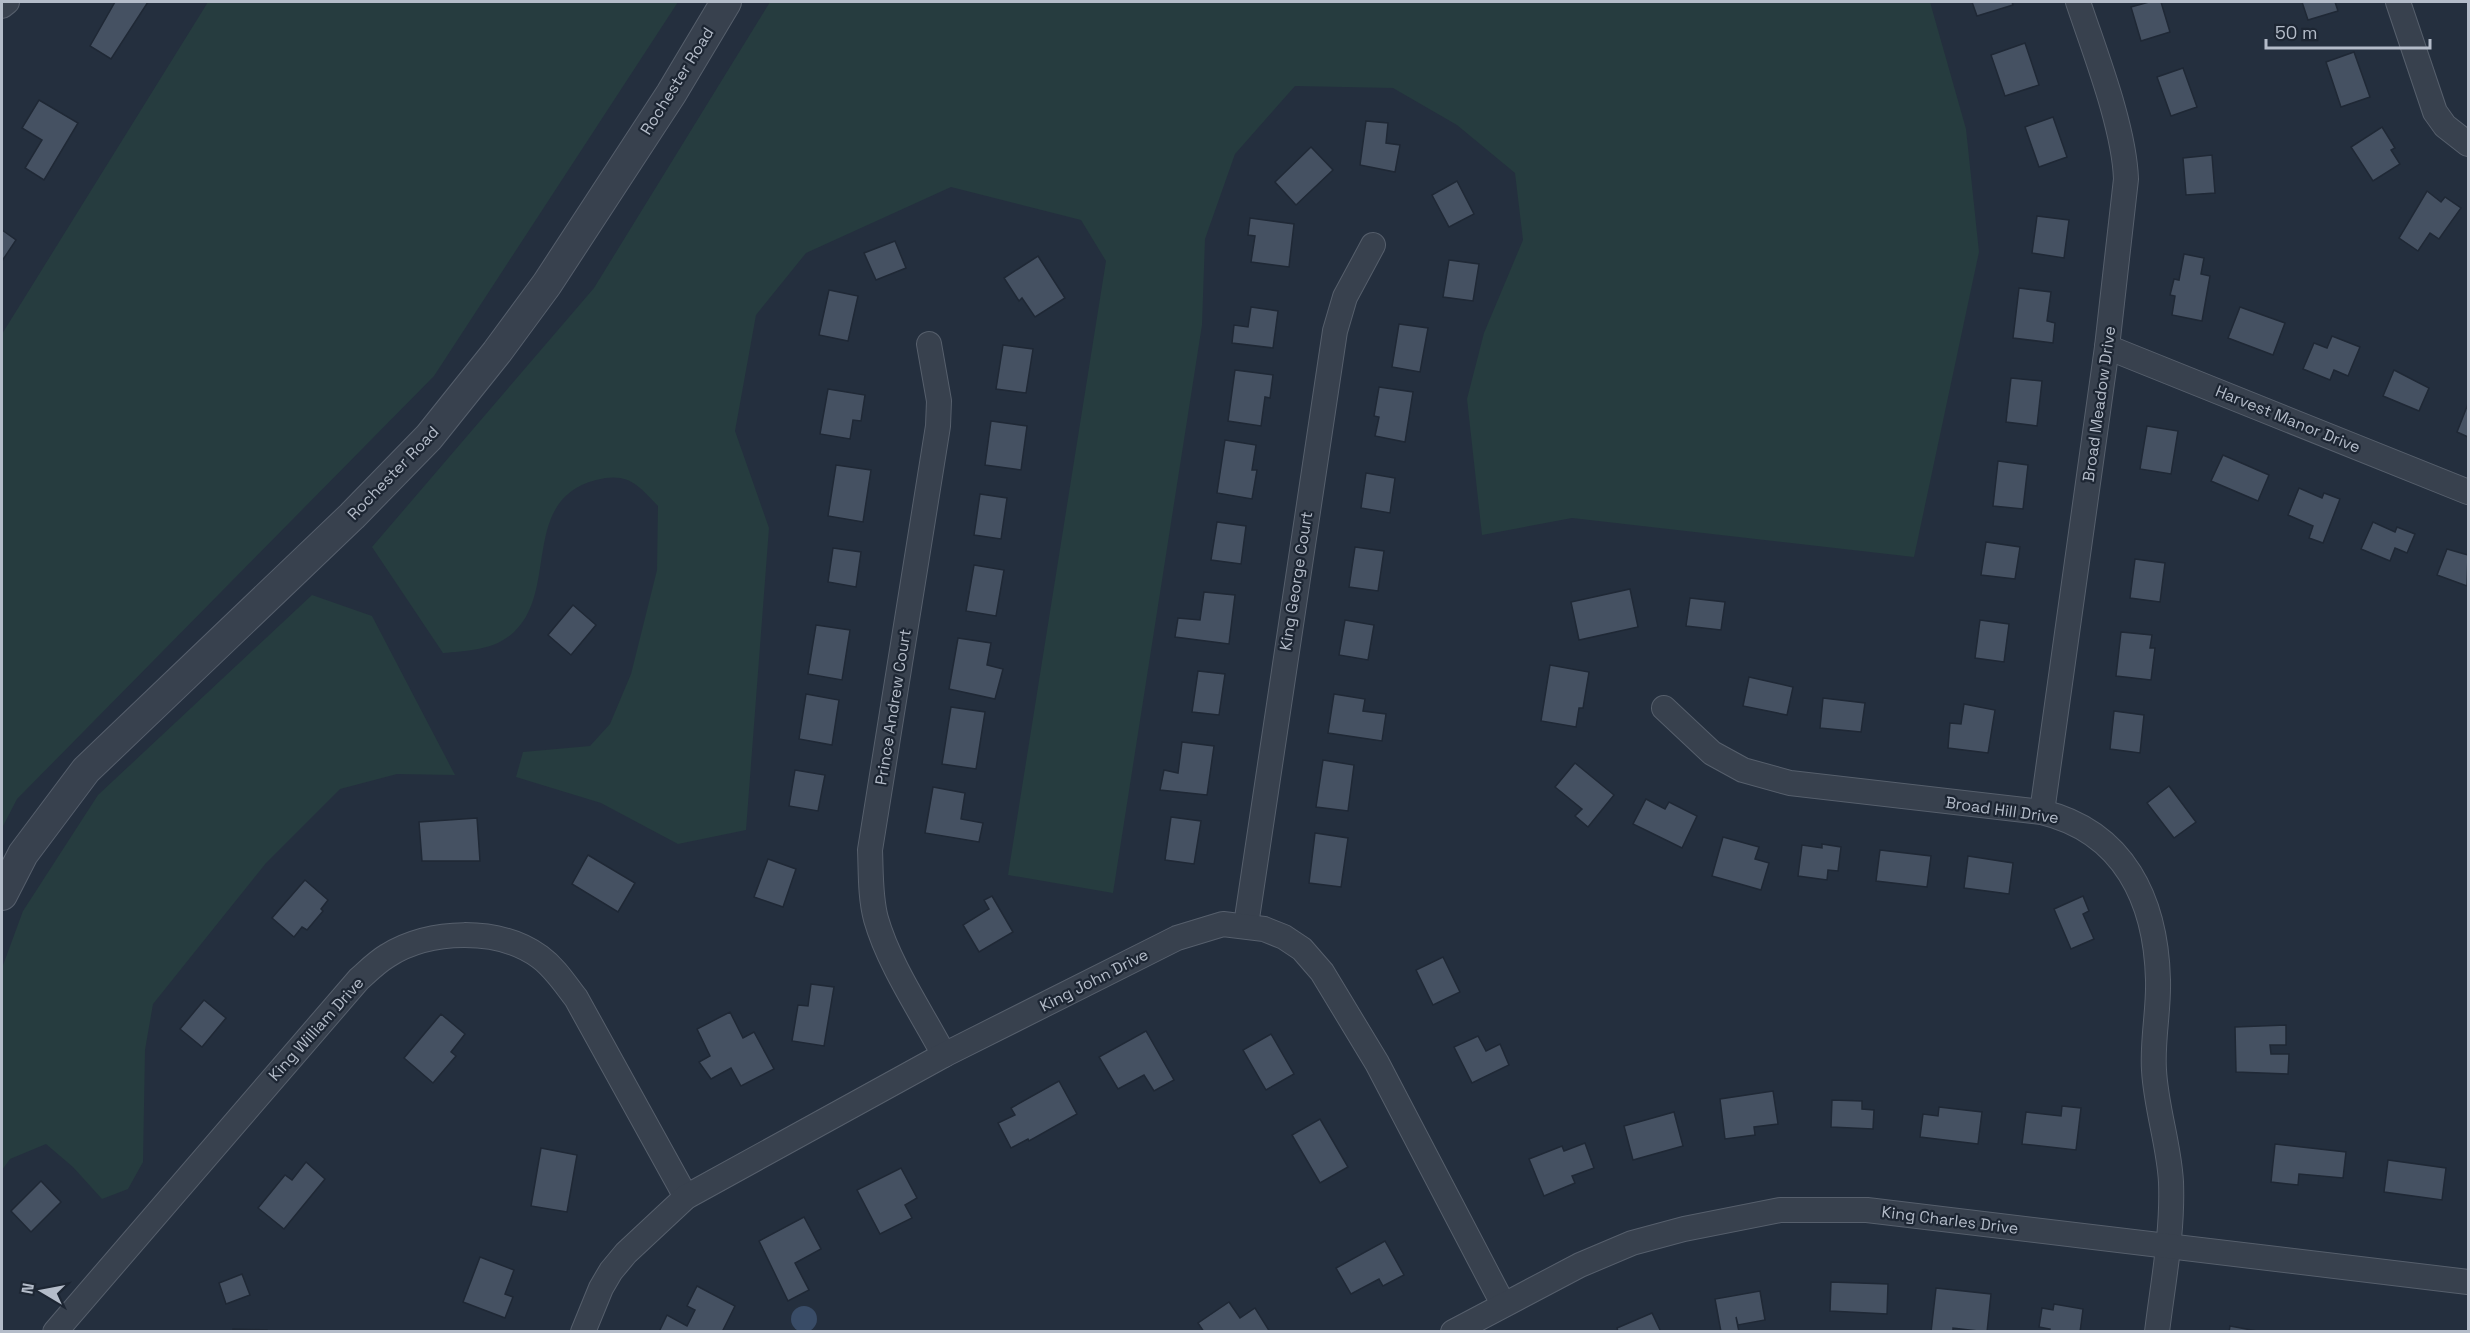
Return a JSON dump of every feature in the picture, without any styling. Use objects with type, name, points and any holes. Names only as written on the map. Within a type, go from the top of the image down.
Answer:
[{"type":"street","points":[[2,6],[7,2]]},
{"type":"street","name":"Rochester Road","points":[[2,895],[23,854],[86,770],[352,516],[429,437],[498,352],[547,284],[671,94],[726,2]]},
{"type":"street","name":"Broad Meadow Drive","points":[[2042,812],[2125,202],[2126,159],[2078,2]]},
{"type":"street","points":[[2398,2],[2435,112],[2445,126],[2469,144]]},
{"type":"street","name":"King George Court","points":[[1245,925],[1335,331],[1345,297],[1373,245]]},
{"type":"street","name":"Prince Andrew Court","points":[[929,344],[939,401],[938,426],[870,850],[876,916],[883,938],[944,1055]]},
{"type":"street","name":"Harvest Manor Drive","points":[[2107,347],[2469,492]]},
{"type":"street","name":"Broad Hill Drive","points":[[1664,708],[1712,753],[1743,770],[1790,783],[2042,812],[2077,824],[2094,834],[2119,856],[2136,882],[2148,913],[2156,944],[2158,982],[2153,1033],[2155,1094],[2171,1181],[2168,1246],[2157,1332]]},
{"type":"street","name":"King John Drive","points":[[583,1332],[601,1288],[612,1270],[626,1253],[686,1197],[944,1055],[1178,938],[1223,924],[1245,925],[1284,937],[1302,949],[1322,972],[1377,1063],[1503,1304]]},
{"type":"street","name":"King William Drive","points":[[55,1332],[359,979],[388,955],[437,937],[499,939],[520,946],[540,957],[556,971],[576,998],[686,1197]]},
{"type":"street","name":"King Charles Drive","points":[[1453,1332],[1580,1265],[1632,1243],[1694,1227],[1780,1210],[1867,1210],[2469,1282]]},
{"type":"green space","points":[[208,2],[678,2],[434,376],[17,799],[2,828],[2,334]]},
{"type":"green space","points":[[770,2],[1930,2],[1966,129],[1979,252],[1914,557],[1572,518],[1482,535],[1467,399],[1484,333],[1523,240],[1515,173],[1457,125],[1393,88],[1295,86],[1235,154],[1205,239],[1202,325],[1113,893],[1008,875],[1106,261],[1081,220],[951,187],[806,253],[756,315],[735,431],[769,528],[746,830],[678,844],[601,803],[516,777],[523,752],[590,746],[610,724],[631,674],[657,570],[658,506],[638,486],[624,479],[596,480],[572,491],[557,506],[548,526],[535,594],[527,615],[506,639],[471,650],[443,653],[372,547],[594,288]]},
{"type":"green space","points":[[312,595],[372,616],[455,775],[397,774],[340,789],[266,863],[153,1004],[145,1050],[143,1162],[128,1189],[102,1199],[73,1167],[46,1144],[10,1159],[2,1170],[2,968],[23,911],[98,795]]},
{"type":"water","points":[[804,1306],[813,1310],[817,1319],[813,1328],[804,1332],[795,1328],[791,1319],[795,1310]]},
{"type":"building","points":[[115,2],[148,2],[111,59],[90,46]]},
{"type":"building","points":[[1972,2],[2012,2],[2013,5],[1977,16]]},
{"type":"building","points":[[2149,2],[2161,2],[2170,32],[2141,41],[2131,7]]},
{"type":"building","points":[[2302,2],[2335,2],[2338,11],[2308,20]]},
{"type":"building","points":[[2025,43],[2039,85],[2005,96],[1991,55]]},
{"type":"building","points":[[2354,52],[2370,97],[2341,107],[2326,62]]},
{"type":"building","points":[[2183,68],[2197,107],[2171,116],[2157,77]]},
{"type":"building","points":[[39,100],[78,123],[44,180],[25,168],[42,140],[22,128]]},
{"type":"building","points":[[2053,117],[2067,157],[2039,167],[2025,127]]},
{"type":"building","points":[[1366,121],[1388,123],[1386,143],[1400,145],[1395,172],[1360,165]]},
{"type":"building","points":[[2382,127],[2395,148],[2391,150],[2400,164],[2373,181],[2351,147]]},
{"type":"building","points":[[1311,147],[1333,170],[1296,205],[1275,182]]},
{"type":"building","points":[[2212,155],[2215,193],[2186,195],[2183,158]]},
{"type":"building","points":[[1457,181],[1474,214],[1449,227],[1432,195]]},
{"type":"building","points":[[2427,191],[2441,202],[2445,197],[2461,208],[2439,239],[2430,233],[2418,251],[2399,238]]},
{"type":"building","points":[[2037,216],[2069,220],[2064,258],[2032,253]]},
{"type":"building","points":[[1250,218],[1294,224],[1289,267],[1251,262],[1255,236],[1248,235]]},
{"type":"building","points":[[2,230],[16,240],[2,261]]},
{"type":"building","points":[[895,241],[906,268],[876,280],[864,253]]},
{"type":"building","points":[[2184,254],[2204,258],[2201,274],[2210,276],[2202,321],[2172,315],[2175,296],[2170,295],[2174,279],[2179,280]]},
{"type":"building","points":[[1038,256],[1065,298],[1035,317],[1022,298],[1019,301],[1004,278]]},
{"type":"building","points":[[1449,260],[1479,264],[1473,301],[1443,297]]},
{"type":"building","points":[[2019,288],[2051,292],[2047,321],[2055,323],[2053,343],[2013,338]]},
{"type":"building","points":[[829,290],[858,296],[848,341],[819,335]]},
{"type":"building","points":[[1251,307],[1278,311],[1273,348],[1232,343],[1234,325],[1248,327]]},
{"type":"building","points":[[2240,307],[2285,323],[2273,355],[2228,338]]},
{"type":"building","points":[[1399,324],[1428,328],[1420,372],[1392,367]]},
{"type":"building","points":[[2332,336],[2360,347],[2348,376],[2334,370],[2330,380],[2303,369],[2314,343],[2327,348]]},
{"type":"building","points":[[1003,345],[1033,349],[1026,393],[996,389]]},
{"type":"building","points":[[1235,370],[1273,375],[1270,398],[1265,397],[1261,426],[1228,421]]},
{"type":"building","points":[[2394,370],[2429,388],[2419,411],[2383,396]]},
{"type":"building","points":[[2011,378],[2042,381],[2037,426],[2006,422]]},
{"type":"building","points":[[1379,387],[1413,392],[1405,442],[1375,436],[1379,417],[1374,416]]},
{"type":"building","points":[[828,389],[865,395],[861,421],[853,420],[850,439],[820,434]]},
{"type":"building","points":[[2468,404],[2468,437],[2457,432]]},
{"type":"building","points":[[991,421],[1027,426],[1021,470],[985,465]]},
{"type":"building","points":[[2147,426],[2178,431],[2171,474],[2140,469]]},
{"type":"building","points":[[1225,440],[1256,445],[1252,470],[1257,470],[1252,499],[1217,493]]},
{"type":"building","points":[[2223,455],[2269,475],[2258,501],[2211,481]]},
{"type":"building","points":[[1998,461],[2028,465],[2023,509],[1993,506]]},
{"type":"building","points":[[836,465],[871,470],[863,522],[828,516]]},
{"type":"building","points":[[1366,473],[1395,478],[1390,513],[1361,508]]},
{"type":"building","points":[[2299,488],[2322,498],[2324,493],[2340,499],[2323,543],[2309,538],[2313,526],[2288,515]]},
{"type":"building","points":[[980,494],[1007,498],[1001,539],[974,535]]},
{"type":"building","points":[[1217,522],[1246,526],[1241,564],[1211,560]]},
{"type":"building","points":[[2373,522],[2395,532],[2397,527],[2415,534],[2407,553],[2395,548],[2390,561],[2361,549]]},
{"type":"building","points":[[1986,542],[2020,547],[2015,579],[1981,575]]},
{"type":"building","points":[[1355,547],[1384,551],[1378,591],[1349,587]]},
{"type":"building","points":[[833,548],[861,552],[856,587],[828,582]]},
{"type":"building","points":[[2447,549],[2468,555],[2467,586],[2437,575]]},
{"type":"building","points":[[2135,559],[2165,563],[2160,602],[2130,598]]},
{"type":"building","points":[[974,565],[1004,570],[996,616],[966,611]]},
{"type":"building","points":[[1630,589],[1638,627],[1579,640],[1571,602]]},
{"type":"building","points":[[1204,592],[1235,595],[1229,644],[1175,637],[1178,618],[1200,620]]},
{"type":"building","points":[[1690,598],[1725,602],[1721,630],[1686,626]]},
{"type":"building","points":[[573,605],[596,625],[571,655],[548,635]]},
{"type":"building","points":[[1345,620],[1374,625],[1368,660],[1339,655]]},
{"type":"building","points":[[1980,620],[2009,624],[2004,662],[1975,658]]},
{"type":"building","points":[[816,625],[850,630],[842,680],[808,674]]},
{"type":"building","points":[[2121,632],[2152,635],[2150,648],[2155,648],[2151,680],[2116,676]]},
{"type":"building","points":[[958,638],[991,643],[987,665],[1003,669],[995,699],[949,689]]},
{"type":"building","points":[[1550,665],[1589,672],[1583,708],[1579,708],[1576,727],[1541,721]]},
{"type":"building","points":[[1198,671],[1225,674],[1219,715],[1192,712]]},
{"type":"building","points":[[1749,677],[1793,687],[1787,715],[1743,706]]},
{"type":"building","points":[[806,694],[839,700],[832,745],[799,739]]},
{"type":"building","points":[[1334,694],[1365,699],[1363,711],[1386,714],[1382,741],[1328,733]]},
{"type":"building","points":[[1823,698],[1865,703],[1861,732],[1820,728]]},
{"type":"building","points":[[1964,704],[1995,710],[1988,753],[1948,748],[1950,723],[1961,724]]},
{"type":"building","points":[[951,707],[985,712],[976,769],[942,764]]},
{"type":"building","points":[[2114,711],[2144,715],[2140,753],[2110,749]]},
{"type":"building","points":[[1182,742],[1214,746],[1207,795],[1160,790],[1164,770],[1178,773]]},
{"type":"building","points":[[1323,760],[1354,765],[1348,811],[1316,807]]},
{"type":"building","points":[[1575,763],[1614,795],[1588,827],[1575,816],[1582,809],[1555,787]]},
{"type":"building","points":[[795,770],[825,775],[818,811],[789,806]]},
{"type":"building","points":[[2169,786],[2196,822],[2174,838],[2147,803]]},
{"type":"building","points":[[933,787],[965,793],[961,819],[983,823],[979,842],[925,833]]},
{"type":"building","points":[[1646,799],[1665,809],[1669,802],[1697,816],[1682,848],[1633,824]]},
{"type":"building","points":[[1171,817],[1201,821],[1194,864],[1165,860]]},
{"type":"building","points":[[477,818],[480,861],[422,861],[419,822]]},
{"type":"building","points":[[1315,833],[1348,838],[1341,887],[1309,883]]},
{"type":"building","points":[[1723,837],[1759,847],[1755,859],[1769,863],[1761,890],[1712,876]]},
{"type":"building","points":[[1822,844],[1841,847],[1838,871],[1828,870],[1827,880],[1798,876],[1802,845],[1822,848]]},
{"type":"building","points":[[1880,850],[1931,856],[1927,887],[1876,881]]},
{"type":"building","points":[[588,855],[635,883],[618,912],[572,884]]},
{"type":"building","points":[[1968,856],[2013,863],[2009,894],[1964,888]]},
{"type":"building","points":[[768,859],[796,869],[783,907],[754,897]]},
{"type":"building","points":[[305,880],[328,900],[321,909],[323,911],[307,930],[302,927],[294,937],[272,918]]},
{"type":"building","points":[[992,896],[1013,932],[979,952],[963,925],[989,909],[984,900]]},
{"type":"building","points":[[2083,896],[2089,911],[2083,914],[2094,939],[2071,949],[2054,909]]},
{"type":"building","points":[[1443,957],[1460,992],[1433,1005],[1416,970]]},
{"type":"building","points":[[811,984],[834,987],[824,1046],[792,1041],[798,1005],[808,1006]]},
{"type":"building","points":[[204,1000],[226,1018],[202,1047],[180,1029]]},
{"type":"building","points":[[730,1012],[743,1038],[754,1032],[774,1069],[741,1086],[731,1068],[711,1079],[699,1062],[710,1056],[697,1029]]},
{"type":"building","points":[[441,1014],[465,1034],[451,1052],[456,1056],[433,1083],[404,1058]]},
{"type":"building","points":[[2286,1025],[2286,1045],[2270,1045],[2271,1054],[2289,1054],[2288,1074],[2236,1072],[2235,1027]]},
{"type":"building","points":[[1146,1031],[1174,1080],[1154,1091],[1144,1075],[1118,1089],[1099,1057]]},
{"type":"building","points":[[1271,1034],[1294,1074],[1266,1090],[1243,1050]]},
{"type":"building","points":[[1478,1036],[1486,1051],[1500,1044],[1509,1065],[1472,1083],[1454,1047]]},
{"type":"building","points":[[1059,1081],[1077,1114],[1029,1141],[1028,1139],[1011,1148],[998,1123],[1015,1115],[1011,1108]]},
{"type":"building","points":[[1773,1091],[1778,1124],[1754,1127],[1755,1135],[1725,1139],[1720,1099]]},
{"type":"building","points":[[1832,1100],[1862,1101],[1862,1109],[1874,1110],[1873,1129],[1831,1127]]},
{"type":"building","points":[[2062,1106],[2081,1108],[2076,1150],[2022,1144],[2026,1112],[2061,1116]]},
{"type":"building","points":[[1939,1107],[1982,1112],[1978,1144],[1920,1137],[1923,1114],[1938,1116]]},
{"type":"building","points":[[1674,1112],[1683,1146],[1633,1160],[1624,1126]]},
{"type":"building","points":[[1320,1119],[1348,1167],[1320,1183],[1292,1135]]},
{"type":"building","points":[[1585,1143],[1594,1168],[1572,1176],[1575,1183],[1544,1196],[1529,1159],[1562,1146],[1564,1151]]},
{"type":"building","points":[[2275,1144],[2346,1152],[2343,1178],[2299,1174],[2298,1185],[2271,1182]]},
{"type":"building","points":[[541,1148],[577,1155],[567,1212],[531,1206]]},
{"type":"building","points":[[2388,1160],[2446,1168],[2442,1200],[2384,1192]]},
{"type":"building","points":[[306,1162],[325,1179],[284,1229],[258,1208],[285,1175],[292,1180]]},
{"type":"building","points":[[901,1168],[917,1198],[905,1205],[912,1218],[880,1234],[857,1190]]},
{"type":"building","points":[[41,1181],[61,1202],[31,1232],[11,1211]]},
{"type":"building","points":[[804,1217],[821,1249],[795,1263],[809,1290],[788,1301],[759,1241]]},
{"type":"building","points":[[1385,1241],[1404,1275],[1383,1286],[1379,1279],[1351,1294],[1336,1268]]},
{"type":"building","points":[[480,1257],[514,1270],[505,1294],[513,1297],[505,1318],[463,1302]]},
{"type":"building","points":[[242,1274],[250,1295],[226,1304],[219,1283]]},
{"type":"building","points":[[1831,1282],[1888,1284],[1887,1314],[1830,1311]]},
{"type":"building","points":[[697,1286],[735,1306],[722,1332],[659,1332],[667,1315],[687,1326],[695,1310],[687,1306]]},
{"type":"building","points":[[1936,1288],[1991,1294],[1987,1332],[1953,1328],[1953,1332],[1931,1332]]},
{"type":"building","points":[[1760,1291],[1765,1320],[1738,1325],[1736,1317],[1739,1332],[1721,1332],[1715,1299]]},
{"type":"building","points":[[1229,1302],[1240,1318],[1255,1308],[1270,1332],[1204,1332],[1198,1323]]},
{"type":"building","points":[[2054,1304],[2083,1309],[2080,1332],[2049,1332],[2050,1329],[2039,1327],[2042,1308],[2053,1310]]},
{"type":"building","points":[[1652,1313],[1661,1332],[1618,1332],[1617,1328]]},
{"type":"building","points":[[2230,1326],[2262,1332],[2229,1332]]},
{"type":"building","points":[[233,1329],[267,1330],[267,1332],[233,1332]]}]
